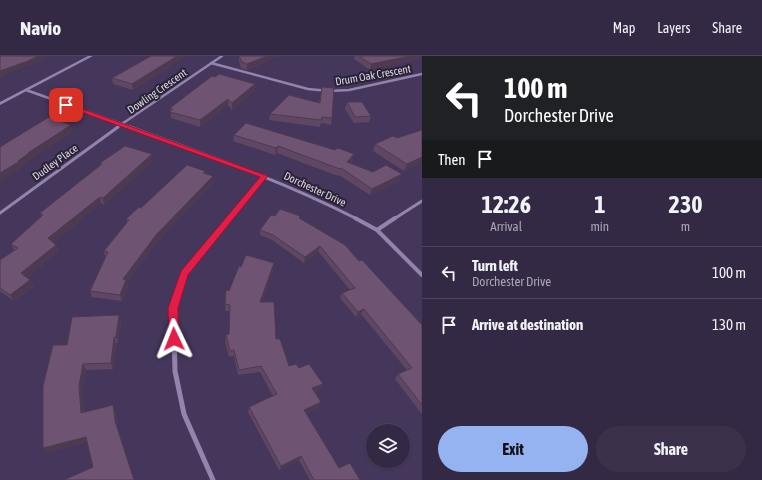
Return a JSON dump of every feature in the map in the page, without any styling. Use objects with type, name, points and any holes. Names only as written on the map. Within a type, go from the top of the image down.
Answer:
[{"type":"street","points":[[0,104],[91,56]]},
{"type":"street","name":"Dowling Crescent","points":[[121,125],[222,56]]},
{"type":"street","name":"Drum Oak Crescent","points":[[211,63],[308,89],[329,91],[349,90],[422,74]]},
{"type":"street","name":"Dorchester Drive","points":[[26,90],[265,176],[320,200],[377,230],[422,275]]},
{"type":"street","name":"Dudley Place","points":[[0,213],[121,125]]},
{"type":"street","points":[[213,480],[184,414],[175,371],[173,308],[184,274],[265,176]]},
{"type":"street","points":[[377,230],[422,201]]},
{"type":"building","points":[[0,56],[38,56],[0,71]]},
{"type":"building","points":[[151,56],[177,56],[132,84],[112,78]]},
{"type":"building","points":[[239,56],[267,56],[247,64],[242,62]]},
{"type":"building","points":[[359,56],[410,56],[371,64]]},
{"type":"building","points":[[219,74],[255,84],[232,103],[228,99],[200,120],[170,112],[173,109],[170,108],[212,76],[215,77]]},
{"type":"building","points":[[322,87],[334,88],[332,118],[322,117],[321,120],[270,114],[289,95],[320,103]]},
{"type":"building","points":[[347,102],[362,102],[371,116],[355,117]]},
{"type":"building","points":[[49,117],[71,125],[18,161],[20,161],[0,173],[0,147]]},
{"type":"building","points":[[246,123],[335,150],[338,148],[354,154],[347,162],[373,172],[386,165],[402,174],[372,189],[341,168],[340,169],[278,146],[276,148],[234,135]]},
{"type":"building","points":[[422,130],[422,157],[407,164],[375,144],[393,136],[397,138]]},
{"type":"building","points":[[125,146],[152,154],[103,198],[100,197],[48,238],[56,245],[21,273],[30,280],[10,295],[0,288],[0,260],[18,248],[11,244],[43,215],[40,213],[102,164],[100,163]]},
{"type":"building","points":[[187,165],[205,171],[203,173],[213,176],[156,235],[123,279],[126,280],[120,295],[90,291],[108,252],[104,251],[129,220],[126,219],[139,207],[141,208]]},
{"type":"building","points":[[280,209],[300,216],[299,218],[345,245],[359,261],[362,260],[422,325],[422,405],[398,374],[412,368],[364,309],[358,312],[342,293],[355,288],[320,246],[305,257],[273,235],[260,230],[271,215],[275,216]]},
{"type":"building","points":[[246,255],[274,263],[260,302],[274,302],[276,339],[280,339],[289,366],[296,364],[299,368],[309,364],[323,384],[312,388],[321,402],[304,410],[339,468],[350,463],[360,480],[314,480],[301,456],[281,466],[249,407],[277,394],[261,366],[239,370],[234,350],[230,351],[226,335],[229,334],[230,305],[225,304],[226,290],[229,291],[239,266],[241,267]]},
{"type":"building","points":[[119,315],[116,337],[114,337],[111,363],[83,364],[79,386],[81,413],[113,405],[115,421],[134,480],[64,480],[93,467],[86,437],[43,448],[43,386],[53,345],[67,345],[72,317]]},
{"type":"route","points":[[66,105],[265,176],[184,274],[173,308],[174,339]]}]
